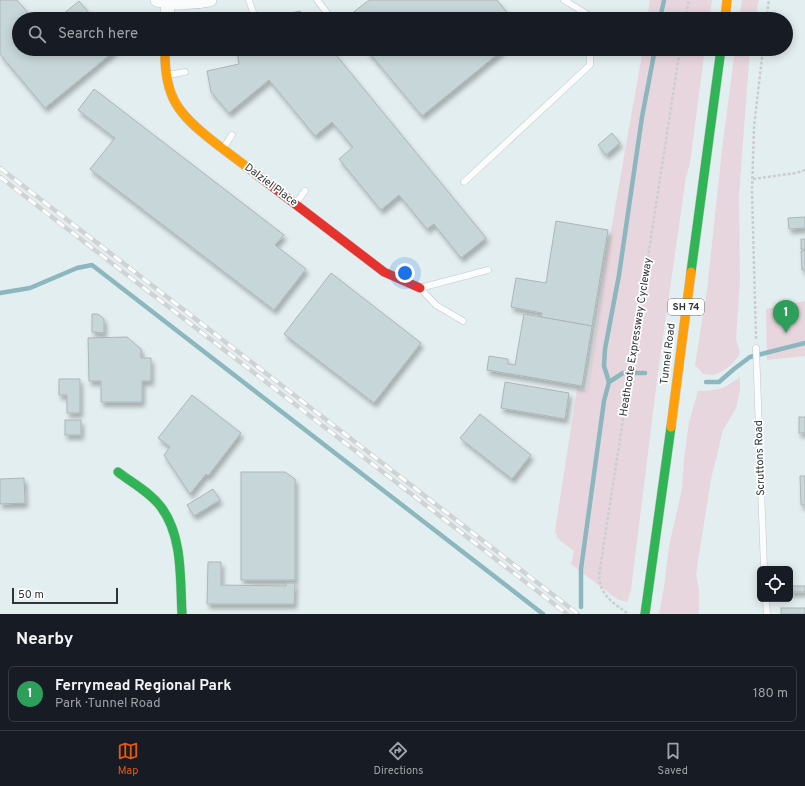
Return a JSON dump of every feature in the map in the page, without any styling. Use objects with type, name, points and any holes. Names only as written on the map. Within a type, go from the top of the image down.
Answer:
[{"type":"main road","points":[[726,12],[727,0]]},
{"type":"main road","name":"Dalziel Place","points":[[165,56],[166,75],[176,106],[184,117],[196,128],[384,272],[420,288]]},
{"type":"main road","name":"Tunnel Road","points":[[645,614],[719,56]]},
{"type":"main road","points":[[118,472],[153,498],[168,518],[176,547],[179,567],[182,614]]},
{"type":"street","points":[[165,12],[162,1],[197,3],[209,0]]},
{"type":"lane","points":[[249,0],[253,12]]},
{"type":"lane","points":[[317,0],[326,12]]},
{"type":"lane","points":[[564,0],[584,12]]},
{"type":"lane","points":[[464,182],[590,65],[590,56]]},
{"type":"lane","points":[[166,75],[185,72]]},
{"type":"lane","points":[[223,149],[232,135]]},
{"type":"lane","points":[[295,204],[305,191]]},
{"type":"lane","points":[[463,321],[436,305],[420,288],[488,270]]},
{"type":"lane","name":"Scruttons Road","points":[[756,348],[764,566]]},
{"type":"lane","points":[[766,602],[767,614]]},
{"type":"path","points":[[686,12],[689,0]]},
{"type":"path","points":[[767,12],[768,0]]},
{"type":"path","name":"Heathcote Expressway Cycleway","points":[[628,614],[607,597],[601,585],[599,575],[679,56]]},
{"type":"path","points":[[756,348],[753,179],[754,127],[762,56]]},
{"type":"path","points":[[753,179],[796,173],[805,170]]},
{"type":"shaded area","points":[[650,0],[712,0],[710,12],[648,12]]},
{"type":"shaded area","points":[[742,0],[759,0],[756,12],[740,12]]},
{"type":"shaded area","points":[[642,56],[704,56],[690,163],[686,177],[658,372],[631,590],[627,602],[617,599],[571,564],[574,551],[558,539],[555,531],[577,389],[587,390],[607,253]]},
{"type":"shaded area","points":[[734,56],[749,56],[739,195],[740,282],[736,339],[740,353],[727,368],[720,373],[710,375],[703,374],[695,365],[707,290],[722,150]]},
{"type":"shaded area","points":[[805,301],[805,356],[767,360],[766,309]]},
{"type":"shaded area","points":[[740,377],[740,390],[736,408],[723,430],[711,479],[696,574],[699,590],[698,614],[659,614],[669,546],[682,489],[689,422],[698,391],[711,390],[729,385]]},
{"type":"building","points":[[0,0],[17,0],[27,12],[12,12],[12,56],[108,56],[45,108],[0,54]]},
{"type":"building","points":[[369,0],[497,0],[506,12],[354,12]]},
{"type":"building","points":[[79,1],[88,12],[66,12]]},
{"type":"building","points":[[238,56],[337,56],[486,238],[461,258],[434,224],[427,229],[399,195],[381,210],[339,159],[353,147],[332,122],[315,136],[269,80],[229,113],[211,92],[207,71],[239,64]]},
{"type":"building","points":[[372,56],[495,56],[422,116]]},
{"type":"building","points":[[94,89],[284,235],[275,245],[306,269],[274,310],[90,169],[115,138],[78,110]]},
{"type":"building","points":[[612,133],[620,143],[606,155],[598,145]]},
{"type":"building","points":[[805,217],[805,228],[789,229],[788,218]]},
{"type":"building","points":[[556,221],[608,230],[592,326],[541,317],[542,313],[511,307],[516,278],[546,283]]},
{"type":"building","points":[[801,239],[805,239],[805,249],[801,249]]},
{"type":"building","points":[[805,250],[805,270],[802,270],[801,251]]},
{"type":"building","points":[[331,273],[421,343],[374,403],[284,334]]},
{"type":"building","points":[[92,314],[98,314],[104,319],[104,333],[92,332]]},
{"type":"building","points":[[524,314],[592,326],[582,386],[487,370],[489,356],[508,359],[508,364],[515,365]]},
{"type":"building","points":[[127,337],[141,349],[141,358],[151,358],[151,381],[142,381],[142,402],[101,402],[101,381],[89,381],[88,338]]},
{"type":"building","points":[[59,379],[80,379],[80,413],[67,413],[67,395],[59,395]]},
{"type":"building","points":[[505,382],[569,393],[565,419],[501,408]]},
{"type":"building","points":[[192,395],[241,433],[208,476],[206,474],[190,494],[164,455],[170,447],[158,438]]},
{"type":"building","points":[[480,414],[531,455],[512,479],[460,438]]},
{"type":"building","points":[[799,417],[805,417],[805,433],[799,433]]},
{"type":"building","points":[[65,420],[81,420],[81,435],[65,435]]},
{"type":"building","points":[[241,472],[285,472],[295,479],[295,580],[241,580]]},
{"type":"building","points":[[800,476],[805,476],[805,505],[801,505]]},
{"type":"building","points":[[24,478],[25,503],[0,504],[0,479]]},
{"type":"building","points":[[213,489],[220,500],[194,516],[187,505]]},
{"type":"building","points":[[208,562],[221,562],[221,585],[286,586],[286,583],[295,583],[294,604],[207,604]]},
{"type":"building","points":[[793,586],[805,586],[805,592],[793,592]]},
{"type":"building","points":[[781,608],[805,608],[805,614],[781,614]]},
{"type":"waterway","points":[[661,12],[664,0]]},
{"type":"waterway","points":[[609,382],[604,366],[605,349],[619,275],[642,117],[654,56]]},
{"type":"waterway","points":[[0,293],[30,288],[77,268],[92,265],[543,614]]},
{"type":"waterway","points":[[706,382],[719,382],[750,357],[805,343]]},
{"type":"waterway","points":[[581,607],[581,569],[604,401],[609,382],[623,373],[645,373]]},
{"type":"railway","points":[[0,168],[578,614]]},
{"type":"railway","points":[[0,177],[567,614]]},
{"type":"traffic: fast","points":[[691,272],[720,56]]},
{"type":"traffic: fast","points":[[645,614],[671,427]]},
{"type":"traffic: fast","points":[[118,472],[152,497],[168,518],[177,544],[182,614]]},
{"type":"traffic: slow","points":[[726,12],[727,0]]},
{"type":"traffic: slow","points":[[165,56],[167,80],[171,92],[182,113],[202,132],[256,174]]},
{"type":"traffic: slow","points":[[671,427],[691,272]]},
{"type":"traffic: jam","points":[[256,174],[384,272],[420,288]]},
{"type":"place","name":"Ferrymead Regional Park","points":[[786,333]]}]
